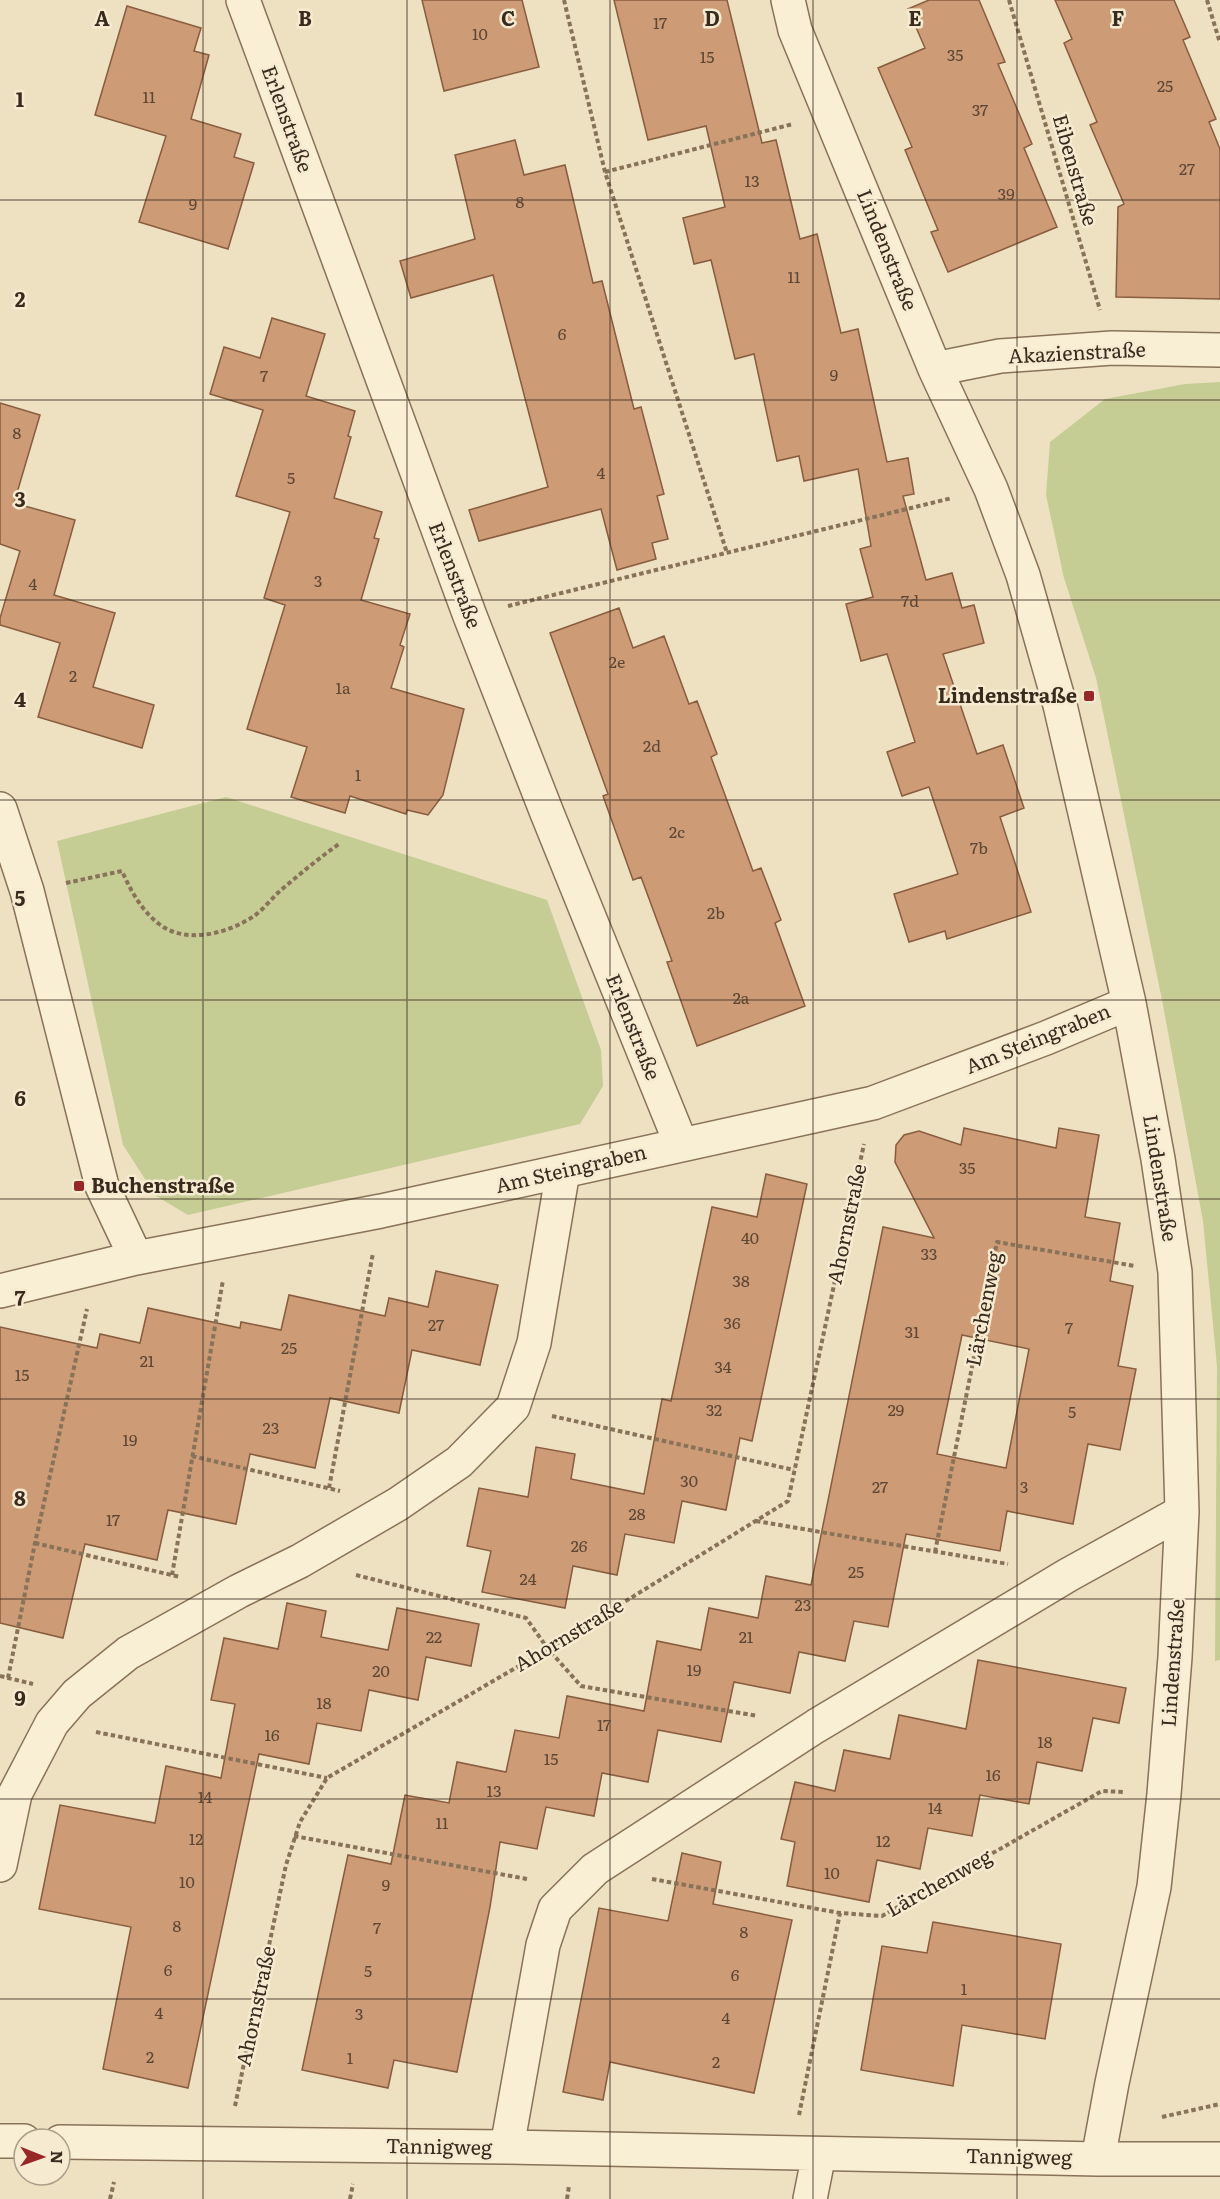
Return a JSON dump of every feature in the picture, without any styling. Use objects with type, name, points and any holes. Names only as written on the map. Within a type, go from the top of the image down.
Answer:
[{"type":"street","name":"Erlenstraße","points":[[243,0],[470,616],[681,1144]]},
{"type":"street","name":"Lindenstraße","points":[[788,0],[795,30],[936,369],[991,489],[1023,575],[1060,705],[1129,1003],[1158,1159],[1174,1272],[1182,1512],[1175,1657],[1154,1887],[1098,2159]]},
{"type":"street","name":"Akazienstraße","points":[[936,369],[1000,356],[1112,348],[1220,350]]},
{"type":"street","points":[[0,809],[27,891],[102,1186],[136,1258]]},
{"type":"street","name":"Am Steingraben","points":[[0,1291],[136,1258],[381,1211],[873,1103],[1047,1038],[1129,1003]]},
{"type":"street","points":[[0,1864],[15,1794],[52,1723],[77,1694],[128,1653],[239,1591],[300,1561],[398,1504],[459,1462],[513,1407],[534,1343],[563,1171]]},
{"type":"street","points":[[507,2148],[543,1945],[555,1909],[585,1879],[816,1726],[1068,1575],[1182,1512]]},
{"type":"street","name":"Tannigweg","points":[[72,2142],[1220,2159]]},
{"type":"street","points":[[805,2154],[810,2199]]},
{"type":"path","points":[[564,0],[605,172],[727,553]]},
{"type":"path","name":"Eibenstraße","points":[[1009,0],[1112,348]]},
{"type":"path","points":[[1207,0],[1220,43]]},
{"type":"path","points":[[605,172],[831,115]]},
{"type":"path","points":[[534,600],[991,489]]},
{"type":"path","points":[[27,891],[122,871],[135,898],[160,925],[189,936],[213,933],[233,928],[256,915],[305,869],[339,844]]},
{"type":"path","name":"Ahornstraße","points":[[226,2145],[286,1865],[294,1836],[327,1778],[548,1649],[788,1502],[873,1103]]},
{"type":"path","points":[[329,1488],[381,1211]]},
{"type":"path","points":[[172,1575],[231,1238]]},
{"type":"path","name":"Lärchenweg","points":[[935,1552],[997,1242],[1174,1272]]},
{"type":"path","points":[[8,1678],[35,1543],[96,1268]]},
{"type":"path","points":[[513,1407],[794,1470]]},
{"type":"path","points":[[192,1456],[341,1491]]},
{"type":"path","points":[[756,1521],[1068,1575]]},
{"type":"path","points":[[35,1543],[239,1591]]},
{"type":"path","points":[[300,1561],[526,1618],[548,1649],[581,1686],[816,1726]]},
{"type":"path","points":[[52,1723],[327,1778]]},
{"type":"path","name":"Lärchenweg","points":[[294,1836],[585,1879],[840,1913],[882,1916],[1102,1791],[1164,1794]]},
{"type":"path","points":[[805,2154],[840,1913]]},
{"type":"green space","points":[[1220,382],[1220,1660],[1215,1661],[1217,1366],[1203,1221],[1162,1000],[1096,678],[1064,578],[1046,495],[1050,442],[1105,399],[1185,384]]},
{"type":"green space","points":[[226,797],[547,900],[601,1050],[603,1086],[580,1124],[188,1215],[156,1196],[123,1145],[57,841]]},
{"type":"building","points":[[422,0],[522,0],[539,67],[444,91]]},
{"type":"building","points":[[614,0],[727,0],[762,143],[776,140],[800,239],[817,234],[841,333],[858,329],[887,462],[908,458],[914,494],[903,496],[926,580],[952,573],[962,608],[974,605],[984,643],[943,654],[977,754],[1003,745],[1024,808],[1000,817],[1031,912],[947,939],[945,931],[909,942],[894,894],[958,874],[929,787],[902,796],[887,752],[915,742],[887,654],[861,661],[846,604],[873,597],[860,549],[871,546],[858,469],[804,481],[799,456],[777,461],[754,354],[735,359],[711,260],[694,264],[683,218],[725,207],[706,126],[648,140]]},
{"type":"building","points":[[929,0],[979,0],[1005,62],[998,64],[1032,144],[1024,148],[1057,227],[948,272],[931,232],[938,230],[905,150],[912,147],[878,68],[925,48],[908,9]]},
{"type":"building","points":[[1055,0],[1174,0],[1190,37],[1183,40],[1216,119],[1209,122],[1220,149],[1220,299],[1116,297],[1118,207],[1124,204],[1090,125],[1097,122],[1064,43],[1072,39]]},
{"type":"building","points":[[127,6],[201,28],[194,51],[209,55],[191,119],[241,134],[234,157],[254,163],[228,249],[139,222],[166,136],[95,115]]},
{"type":"building","points":[[515,140],[524,175],[565,165],[593,283],[602,281],[634,409],[641,407],[664,494],[657,496],[668,539],[652,543],[656,559],[617,570],[601,509],[479,541],[469,510],[548,487],[493,275],[411,298],[400,261],[475,239],[455,155]]},
{"type":"building","points":[[272,318],[325,334],[306,396],[355,411],[348,436],[351,437],[334,498],[382,512],[374,538],[379,539],[361,600],[410,614],[400,645],[404,647],[391,688],[464,709],[443,795],[428,815],[407,810],[406,814],[350,796],[345,813],[291,797],[307,747],[247,729],[285,605],[264,598],[290,512],[236,496],[263,410],[210,394],[224,347],[260,358]]},
{"type":"building","points":[[0,403],[40,415],[14,503],[75,520],[54,595],[115,613],[93,687],[154,705],[142,748],[38,717],[60,643],[0,625],[0,618],[20,551],[0,544]]},
{"type":"building","points":[[619,608],[633,648],[664,636],[689,704],[697,701],[717,754],[711,757],[753,871],[761,868],[781,920],[775,923],[805,1006],[697,1046],[667,962],[672,961],[641,877],[633,880],[603,796],[608,794],[550,633]]},
{"type":"building","points":[[964,1128],[1056,1148],[1059,1128],[1099,1135],[1085,1217],[1120,1223],[1110,1281],[1133,1286],[1118,1366],[1136,1369],[1120,1450],[1088,1444],[1073,1524],[1007,1511],[1000,1551],[906,1534],[888,1627],[854,1621],[845,1661],[799,1652],[790,1693],[734,1682],[721,1742],[658,1730],[648,1782],[602,1773],[594,1816],[546,1807],[537,1849],[500,1842],[490,1907],[457,2072],[394,2060],[388,2088],[302,2070],[348,1855],[391,1864],[405,1795],[449,1803],[457,1762],[506,1772],[515,1730],[559,1738],[567,1696],[644,1711],[657,1641],[701,1650],[709,1608],[758,1618],[766,1576],[811,1585],[883,1227],[934,1238],[895,1162],[896,1145],[904,1135],[919,1131],[961,1145]],"holes":[[[962,1335],[1029,1349],[1006,1468],[937,1454]]]},
{"type":"building","points":[[766,1174],[807,1184],[752,1441],[740,1438],[726,1510],[682,1501],[674,1543],[625,1534],[617,1575],[573,1566],[565,1608],[482,1592],[491,1551],[467,1546],[479,1488],[528,1497],[536,1447],[575,1454],[571,1479],[644,1494],[662,1399],[671,1401],[712,1207],[757,1217]]},
{"type":"building","points":[[436,1271],[498,1285],[480,1365],[412,1350],[399,1413],[330,1398],[315,1468],[250,1454],[236,1524],[168,1510],[157,1560],[85,1544],[63,1638],[0,1623],[0,1327],[97,1348],[100,1334],[140,1343],[148,1308],[240,1328],[241,1322],[281,1330],[289,1295],[385,1316],[389,1298],[428,1307]]},
{"type":"building","points":[[287,1603],[326,1611],[321,1637],[388,1650],[397,1608],[479,1624],[471,1666],[426,1657],[418,1700],[369,1690],[361,1731],[317,1723],[309,1764],[259,1754],[188,2088],[103,2069],[131,1927],[39,1909],[60,1805],[155,1823],[166,1766],[221,1778],[235,1704],[211,1700],[224,1638],[278,1649]]},
{"type":"building","points":[[978,1660],[1126,1688],[1119,1723],[1093,1718],[1082,1771],[1037,1762],[1029,1804],[980,1795],[972,1836],[928,1828],[920,1869],[877,1860],[869,1902],[787,1886],[795,1842],[781,1839],[795,1782],[835,1791],[844,1750],[890,1759],[899,1715],[966,1729]]},
{"type":"building","points":[[682,1853],[721,1862],[713,1904],[792,1920],[754,2093],[610,2062],[603,2100],[563,2092],[599,1908],[668,1921]]},
{"type":"building","points":[[933,1922],[1061,1944],[1045,2039],[962,2025],[953,2086],[861,2070],[882,1946],[927,1953]]},
{"type":"place","name":"Lindenstraße","points":[[1089,696]]},
{"type":"place","name":"Buchenstraße","points":[[79,1186]]}]
